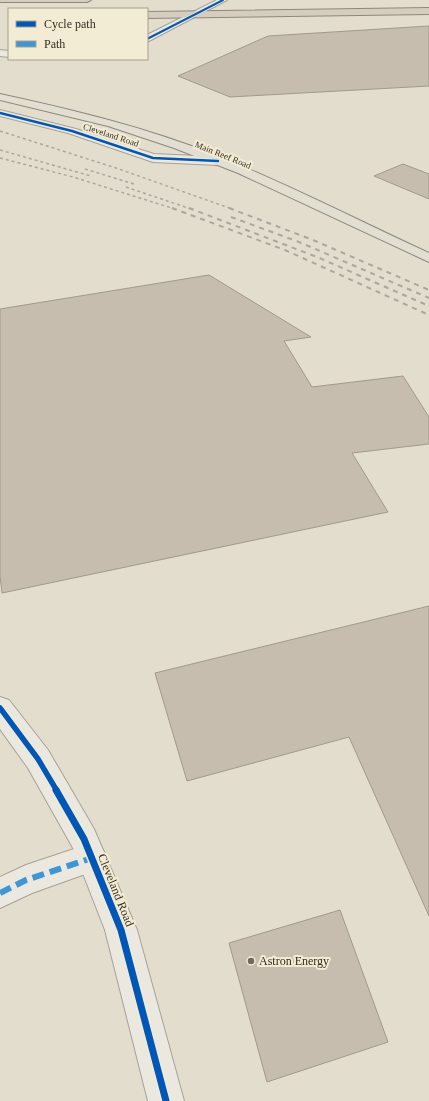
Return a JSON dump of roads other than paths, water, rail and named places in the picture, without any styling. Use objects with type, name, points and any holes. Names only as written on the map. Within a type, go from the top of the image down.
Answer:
[{"type":"highway","points":[[0,0],[86,0]]},
{"type":"highway","points":[[164,31],[224,19],[429,11]]},
{"type":"highway","points":[[148,15],[362,13]]},
{"type":"main road","name":"Main Reef Road","points":[[0,97],[133,130],[178,145],[308,199],[429,258]]},
{"type":"street","points":[[148,39],[223,0]]},
{"type":"street","points":[[148,26],[189,6]]},
{"type":"street","name":"Cleveland Road","points":[[0,113],[72,131],[153,158],[218,161]]},
{"type":"street","name":"Cleveland Road","points":[[0,708],[38,760],[84,839],[121,930],[166,1101]]},
{"type":"street","points":[[0,893],[26,880],[92,858]]},
{"type":"railway","points":[[0,131],[116,168],[232,209]]},
{"type":"railway","points":[[0,150],[91,176]]},
{"type":"railway","points":[[0,158],[73,177],[173,208]]},
{"type":"railway","points":[[85,169],[134,184]]},
{"type":"railway","points":[[126,187],[191,209]]},
{"type":"railway","points":[[173,208],[285,250],[429,315]]},
{"type":"railway","points":[[189,208],[317,257],[429,306]]},
{"type":"railway","points":[[229,208],[313,240],[429,290]]},
{"type":"railway","points":[[231,217],[299,242],[429,298]]},
{"type":"place","name":"Astron Energy","points":[[251,961]]}]
